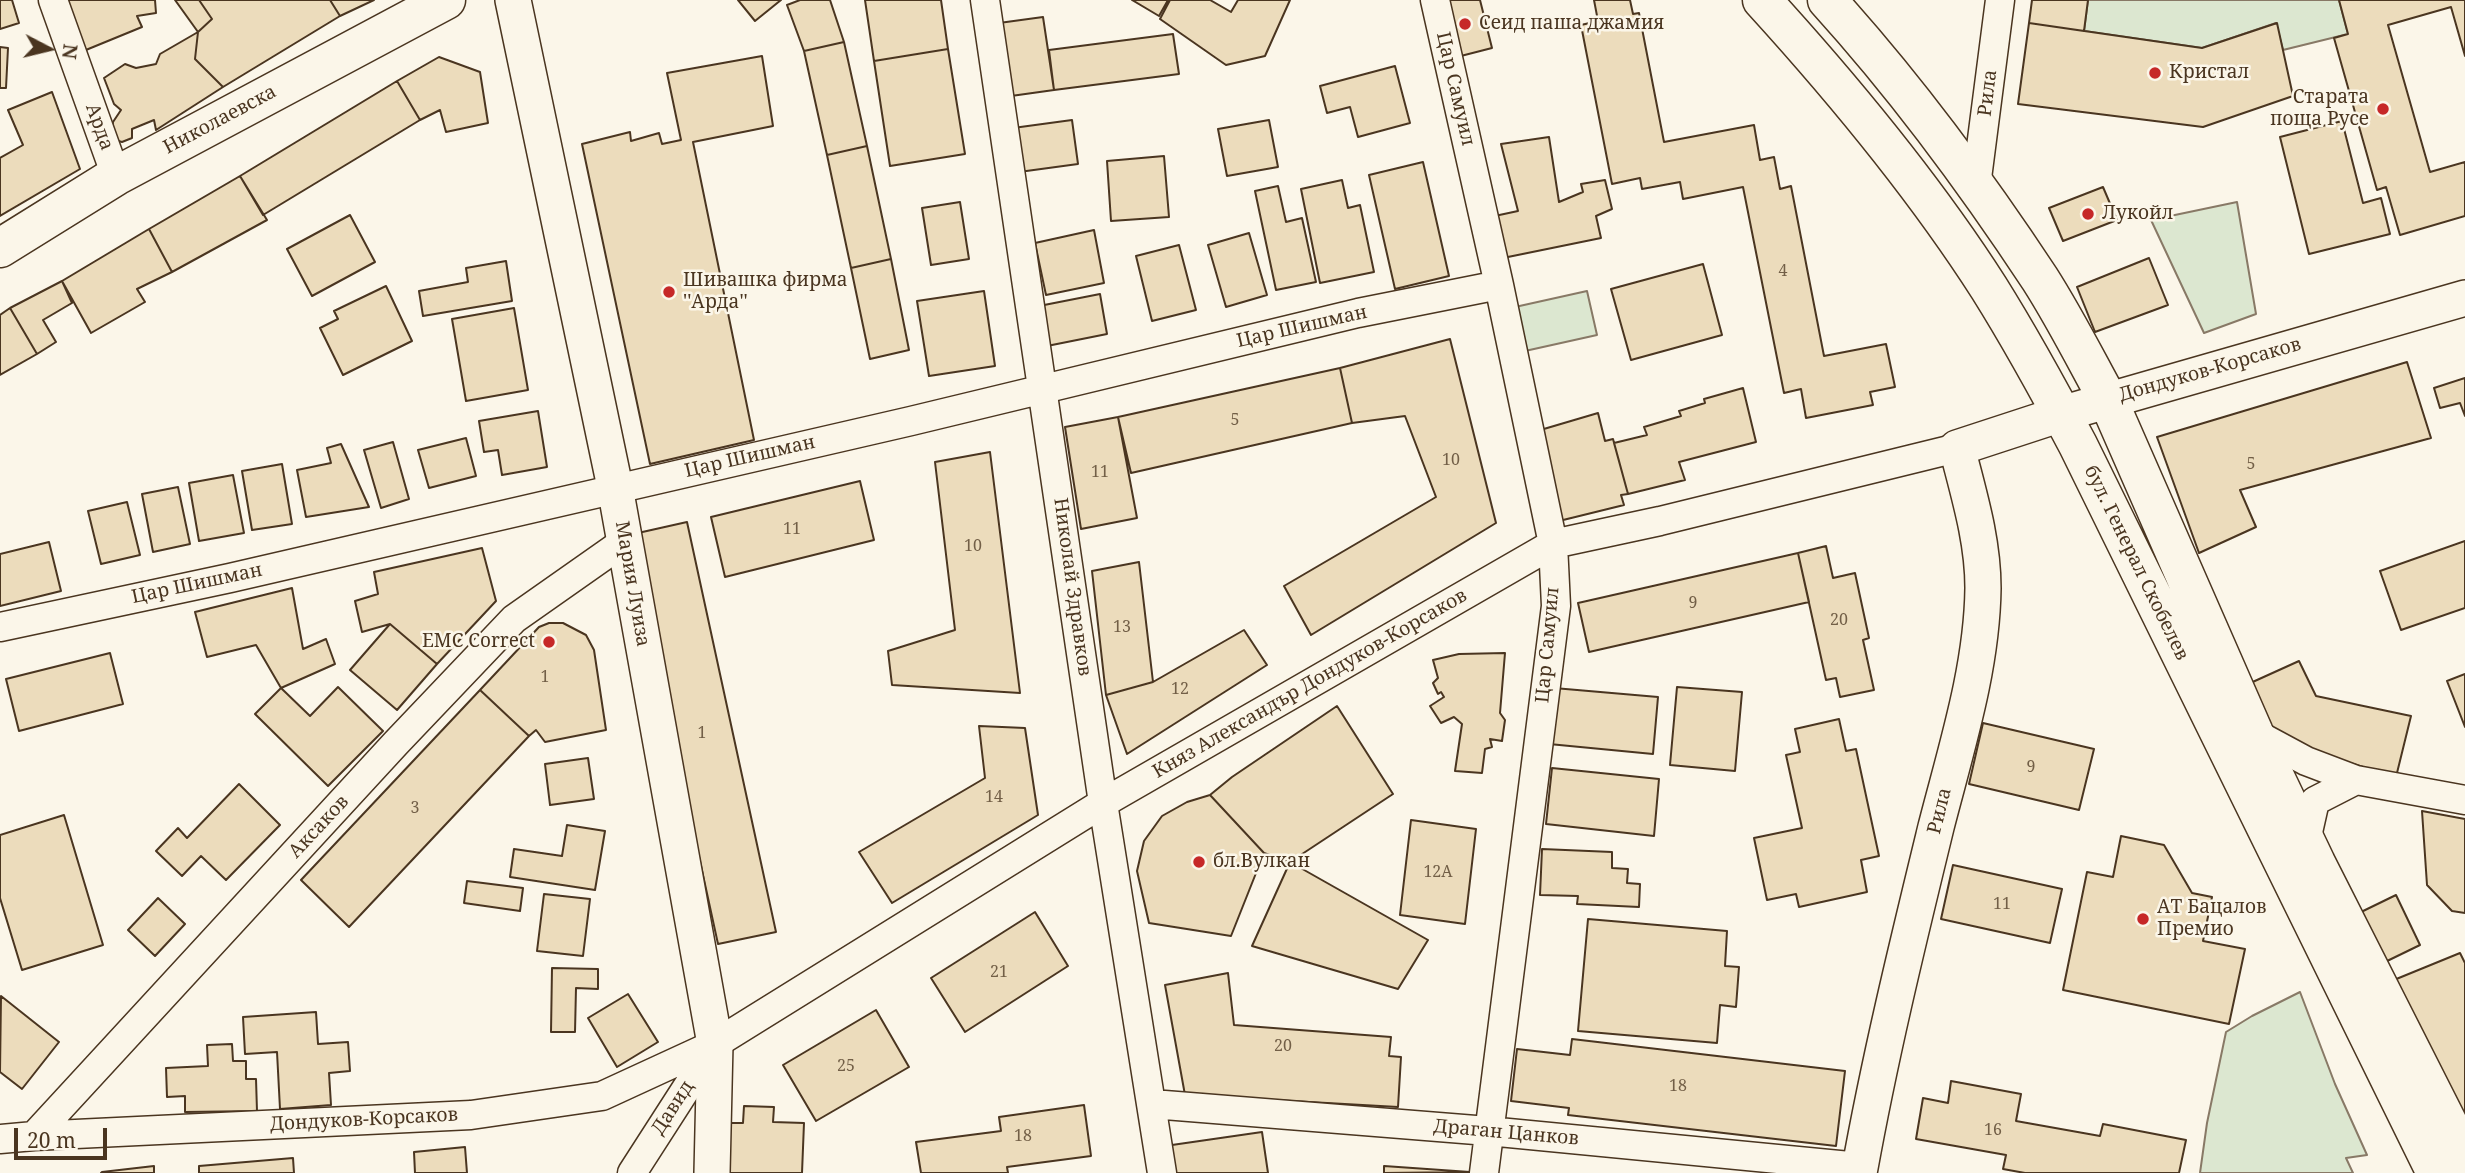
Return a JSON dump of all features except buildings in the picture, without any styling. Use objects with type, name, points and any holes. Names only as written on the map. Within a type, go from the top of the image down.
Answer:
[{"type":"main road","name":"Николаевска","points":[[0,248],[116,176],[446,0]]},
{"type":"main road","name":"бул. Генерал Скобелев","points":[[1762,0],[1914,180],[1989,288],[2061,414],[2435,1173]]},
{"type":"main road","name":"бул. Генерал Скобелев","points":[[1827,0],[1862,38],[1976,186],[2041,281],[2108,400],[2254,733],[2465,1157]]},
{"type":"street","name":"Арда","points":[[53,0],[116,176]]},
{"type":"street","name":"Мария Луиза","points":[[513,0],[615,487],[715,1044],[712,1173]]},
{"type":"street","name":"Николай Здравков","points":[[985,0],[1103,803],[1162,1173]]},
{"type":"street","name":"Цар Самуил","points":[[1434,0],[1499,285],[1553,544],[1556,606],[1484,1173]]},
{"type":"street","name":"Рила","points":[[1976,186],[2000,0]]},
{"type":"street","name":"Цар Шишман","points":[[0,627],[230,578],[1044,389],[1357,313],[1499,285]]},
{"type":"street","name":"Дондуков-Корсаков","points":[[1957,448],[2108,400],[2465,298]]},
{"type":"street","name":"Рила","points":[[1860,1170],[1894,997],[1965,710],[1981,631],[1983,587],[1980,540],[1957,448]]},
{"type":"street","name":"Княз Александър Дондуков-Корсаков","points":[[715,1044],[1103,803],[1553,544],[1660,521],[1957,448]]},
{"type":"street","name":"Аксаков","points":[[34,1136],[386,753],[514,619],[625,541]]},
{"type":"street","points":[[2254,733],[2306,761],[2356,779],[2465,800]]},
{"type":"street","points":[[2306,841],[2315,801],[2356,779]]},
{"type":"street","name":"Дондуков-Корсаков","points":[[0,1139],[471,1115],[602,1096],[715,1044]]},
{"type":"street","name":"Давид","points":[[632,1173],[715,1044]]},
{"type":"street","name":"Драган Цанков","points":[[1152,1104],[1488,1131],[1860,1170]]},
{"type":"green space","points":[[2088,0],[2339,0],[2348,34],[2283,50],[2276,23],[2202,48],[2084,31]]},
{"type":"green space","points":[[2237,202],[2256,314],[2204,333],[2151,220]]},
{"type":"green space","points":[[1587,291],[1597,335],[1516,353],[1506,309]]},
{"type":"green space","points":[[2300,992],[2335,1084],[2367,1155],[2346,1158],[2353,1173],[2200,1173],[2207,1123],[2226,1032]]},
{"type":"place","name":"Сеид паша джамия","points":[[1465,24]]},
{"type":"place","name":"Кристал","points":[[2155,73]]},
{"type":"place","name":"Старата поща Русе","points":[[2383,109]]},
{"type":"place","name":"Лукойл","points":[[2088,214]]},
{"type":"place","name":"Шивашка фирма ''Арда''","points":[[669,292]]},
{"type":"place","name":"EMC Correct","points":[[549,642]]},
{"type":"place","name":"бл.Вулкан","points":[[1199,862]]},
{"type":"place","name":"АТ Бацалов Премио","points":[[2143,919]]}]
